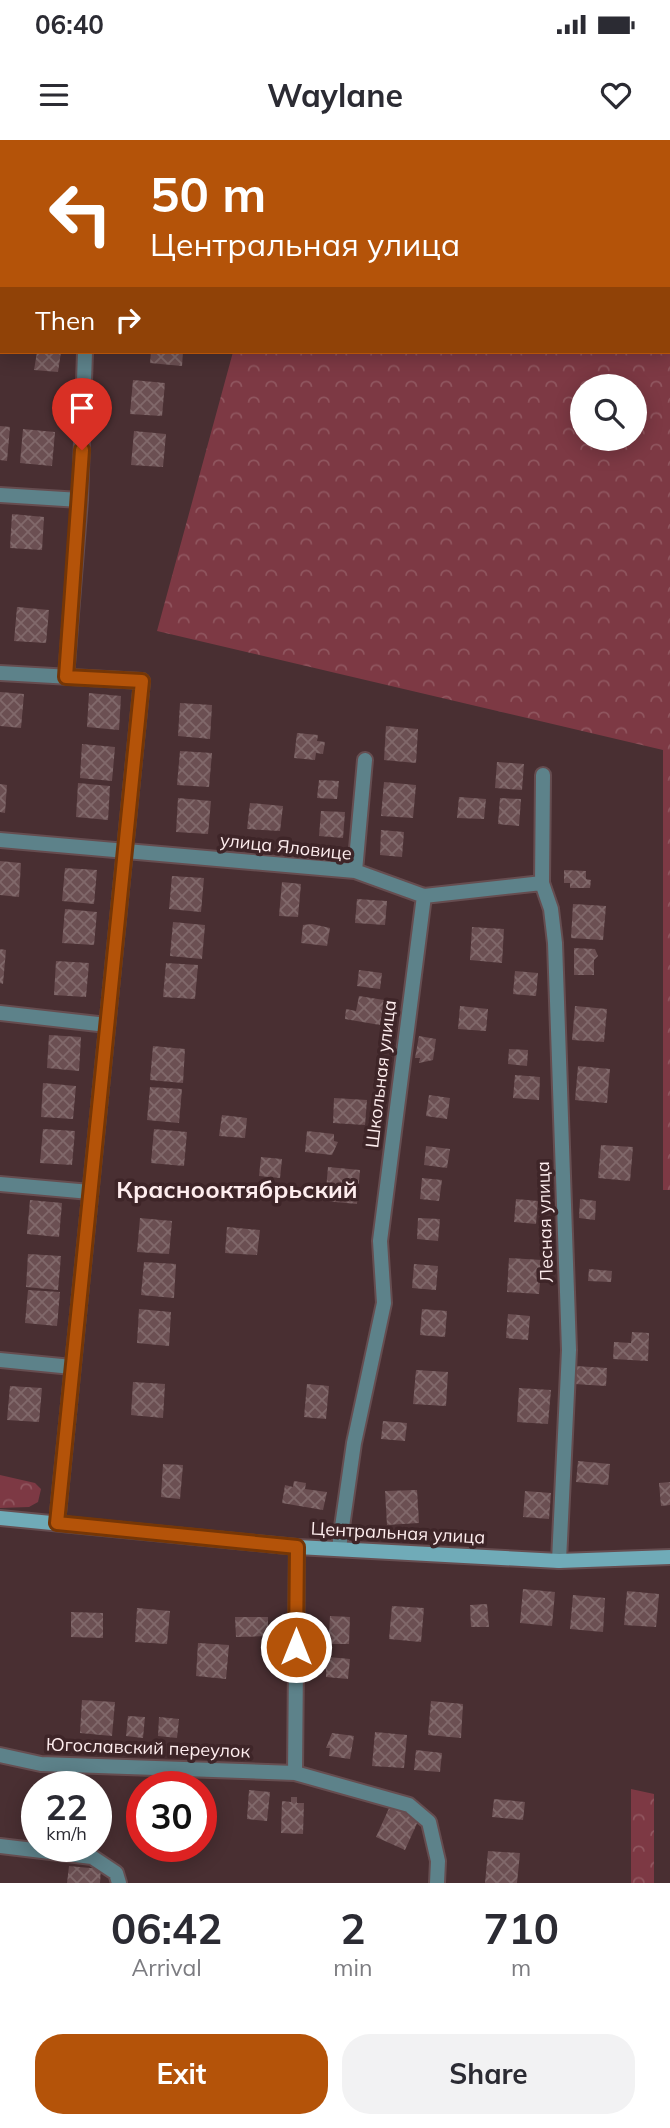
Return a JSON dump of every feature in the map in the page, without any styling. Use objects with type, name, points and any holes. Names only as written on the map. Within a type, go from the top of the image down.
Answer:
[{"type":"street","points":[[66,677],[80,500],[85,354]]},
{"type":"street","points":[[0,495],[80,500]]},
{"type":"street","points":[[0,673],[142,681],[57,1523]]},
{"type":"street","points":[[355,872],[365,760]]},
{"type":"street","points":[[542,883],[543,775]]},
{"type":"street","name":"улица Яловице","points":[[0,840],[355,872],[424,896],[542,883]]},
{"type":"street","name":"Лесная улица","points":[[542,883],[551,909],[555,943],[569,1350],[559,1561]]},
{"type":"street","name":"Школьная улица","points":[[340,1548],[354,1443],[384,1303],[380,1241],[424,896]]},
{"type":"street","points":[[0,1013],[107,1025]]},
{"type":"street","points":[[0,1184],[90,1192]]},
{"type":"street","points":[[0,1360],[72,1367]]},
{"type":"street","name":"Центральная улица","points":[[0,1518],[297,1547],[559,1561],[670,1557]]},
{"type":"street","points":[[295,1773],[297,1547]]},
{"type":"street","name":"Югославский переулок","points":[[0,1755],[41,1764],[295,1773],[409,1805],[429,1822],[438,1861],[436,1883]]},
{"type":"street","points":[[0,1846],[92,1857],[116,1873],[118,1883]]},
{"type":"green space","points":[[232,354],[670,354],[670,1190],[663,1190],[663,750],[157,631]]},
{"type":"green space","points":[[0,1475],[35,1483],[41,1489],[38,1502],[29,1507],[0,1508]]},
{"type":"green space","points":[[631,1789],[654,1794],[654,1883],[631,1883]]},
{"type":"building","points":[[37,354],[61,354],[58,372],[34,370]]},
{"type":"building","points":[[151,354],[183,354],[182,366],[150,363]]},
{"type":"building","points":[[133,380],[165,383],[162,416],[130,414]]},
{"type":"building","points":[[0,426],[10,427],[7,461],[0,460]]},
{"type":"building","points":[[23,429],[55,432],[52,466],[20,463]]},
{"type":"building","points":[[134,431],[166,434],[163,467],[131,465]]},
{"type":"building","points":[[12,514],[44,517],[42,550],[10,548]]},
{"type":"building","points":[[17,607],[49,610],[46,643],[14,641]]},
{"type":"building","points":[[0,692],[24,694],[21,728],[0,726]]},
{"type":"building","points":[[89,693],[121,696],[119,730],[87,727]]},
{"type":"building","points":[[180,703],[212,705],[210,739],[178,736]]},
{"type":"building","points":[[386,726],[418,729],[416,763],[384,760]]},
{"type":"building","points":[[297,733],[318,735],[317,741],[325,742],[323,754],[316,753],[315,760],[294,758]]},
{"type":"building","points":[[82,744],[115,747],[112,781],[80,778]]},
{"type":"building","points":[[180,751],[212,753],[209,787],[177,785]]},
{"type":"building","points":[[497,762],[524,764],[522,790],[495,788]]},
{"type":"building","points":[[319,780],[339,781],[337,799],[317,798]]},
{"type":"building","points":[[384,782],[416,785],[413,818],[381,816]]},
{"type":"building","points":[[78,783],[110,786],[108,820],[76,817]]},
{"type":"building","points":[[0,784],[7,785],[5,813],[0,812]]},
{"type":"building","points":[[459,797],[486,799],[484,819],[457,818]]},
{"type":"building","points":[[178,798],[211,801],[208,834],[176,832]]},
{"type":"building","points":[[500,798],[521,799],[519,826],[498,824]]},
{"type":"building","points":[[250,803],[283,806],[280,831],[247,829]]},
{"type":"building","points":[[321,811],[345,812],[343,838],[319,836]]},
{"type":"building","points":[[381,830],[404,832],[402,857],[380,855]]},
{"type":"building","points":[[0,861],[21,863],[19,897],[0,895]]},
{"type":"building","points":[[65,868],[97,870],[94,904],[62,901]]},
{"type":"building","points":[[564,870],[586,871],[586,879],[591,880],[590,888],[570,888],[570,883],[564,883]]},
{"type":"building","points":[[172,876],[204,878],[201,912],[169,909]]},
{"type":"building","points":[[282,882],[301,884],[298,917],[279,916]]},
{"type":"building","points":[[357,899],[387,901],[385,925],[355,923]]},
{"type":"building","points":[[573,904],[606,906],[603,940],[571,938]]},
{"type":"building","points":[[65,909],[97,912],[94,945],[62,943]]},
{"type":"building","points":[[173,922],[205,925],[202,959],[170,956]]},
{"type":"building","points":[[303,925],[330,928],[327,946],[301,943]]},
{"type":"building","points":[[472,927],[504,929],[502,963],[470,960]]},
{"type":"building","points":[[574,948],[595,949],[598,956],[594,960],[594,975],[574,975]]},
{"type":"building","points":[[0,949],[6,950],[3,984],[0,983]]},
{"type":"building","points":[[56,961],[89,963],[86,997],[54,995]]},
{"type":"building","points":[[166,963],[198,965],[195,999],[163,997]]},
{"type":"building","points":[[359,970],[382,973],[380,989],[357,986]]},
{"type":"building","points":[[515,971],[538,973],[536,996],[513,994]]},
{"type":"building","points":[[359,996],[384,1000],[380,1025],[345,1019],[346,1009],[356,1011]]},
{"type":"building","points":[[460,1006],[488,1009],[486,1031],[458,1029]]},
{"type":"building","points":[[575,1006],[607,1009],[604,1042],[572,1040]]},
{"type":"building","points":[[49,1035],[81,1037],[79,1071],[47,1068]]},
{"type":"building","points":[[419,1036],[436,1039],[433,1060],[419,1063],[420,1058],[415,1058]]},
{"type":"building","points":[[153,1046],[185,1049],[183,1083],[150,1080]]},
{"type":"building","points":[[509,1049],[528,1050],[527,1066],[508,1064]]},
{"type":"building","points":[[578,1066],[610,1069],[607,1103],[575,1100]]},
{"type":"building","points":[[515,1075],[540,1077],[539,1100],[513,1098]]},
{"type":"building","points":[[43,1083],[76,1086],[73,1119],[41,1117]]},
{"type":"building","points":[[150,1087],[182,1089],[179,1123],[147,1120]]},
{"type":"building","points":[[429,1095],[450,1098],[447,1119],[426,1116]]},
{"type":"building","points":[[334,1098],[367,1100],[365,1125],[333,1123]]},
{"type":"building","points":[[222,1115],[247,1118],[245,1138],[219,1136]]},
{"type":"building","points":[[43,1129],[75,1131],[72,1165],[40,1163]]},
{"type":"building","points":[[154,1129],[187,1132],[184,1166],[151,1163]]},
{"type":"building","points":[[307,1131],[334,1134],[334,1141],[338,1142],[332,1155],[305,1152]]},
{"type":"building","points":[[601,1145],[633,1147],[630,1181],[598,1178]]},
{"type":"building","points":[[426,1146],[450,1149],[447,1168],[424,1165]]},
{"type":"building","points":[[261,1157],[282,1159],[280,1178],[259,1176]]},
{"type":"building","points":[[328,1167],[360,1170],[357,1204],[325,1201]]},
{"type":"building","points":[[422,1178],[442,1180],[439,1201],[420,1199]]},
{"type":"building","points":[[516,1199],[538,1201],[536,1224],[514,1222]]},
{"type":"building","points":[[580,1199],[596,1201],[595,1220],[579,1218]]},
{"type":"building","points":[[30,1200],[62,1203],[59,1237],[27,1234]]},
{"type":"building","points":[[140,1218],[172,1221],[169,1254],[137,1252]]},
{"type":"building","points":[[418,1218],[440,1219],[438,1241],[417,1239]]},
{"type":"building","points":[[227,1227],[260,1230],[257,1255],[225,1253]]},
{"type":"building","points":[[28,1254],[61,1256],[58,1290],[26,1287]]},
{"type":"building","points":[[509,1258],[542,1260],[539,1294],[507,1292]]},
{"type":"building","points":[[144,1262],[176,1264],[174,1298],[141,1295]]},
{"type":"building","points":[[414,1264],[438,1266],[436,1290],[412,1288]]},
{"type":"building","points":[[589,1269],[612,1271],[611,1282],[588,1281]]},
{"type":"building","points":[[28,1290],[60,1292],[57,1326],[25,1323]]},
{"type":"building","points":[[139,1309],[171,1312],[169,1346],[137,1343]]},
{"type":"building","points":[[422,1309],[447,1311],[445,1337],[420,1335]]},
{"type":"building","points":[[508,1314],[530,1316],[528,1340],[506,1338]]},
{"type":"building","points":[[632,1332],[649,1333],[648,1361],[613,1359],[614,1342],[631,1343]]},
{"type":"building","points":[[575,1366],[607,1368],[606,1386],[574,1384]]},
{"type":"building","points":[[416,1370],[448,1372],[446,1406],[413,1404]]},
{"type":"building","points":[[133,1382],[165,1384],[163,1418],[131,1415]]},
{"type":"building","points":[[307,1384],[329,1386],[326,1419],[304,1417]]},
{"type":"building","points":[[10,1386],[42,1388],[39,1422],[7,1420]]},
{"type":"building","points":[[519,1388],[551,1390],[548,1424],[517,1422]]},
{"type":"building","points":[[383,1421],[407,1423],[405,1441],[381,1439]]},
{"type":"building","points":[[578,1461],[610,1464],[608,1485],[576,1482]]},
{"type":"building","points":[[163,1464],[183,1465],[180,1499],[161,1497]]},
{"type":"building","points":[[294,1481],[306,1483],[305,1489],[327,1492],[323,1510],[282,1503],[285,1485],[293,1487]]},
{"type":"building","points":[[670,1482],[670,1505],[661,1506],[659,1483]]},
{"type":"building","points":[[417,1490],[419,1523],[387,1525],[385,1491]]},
{"type":"building","points":[[525,1491],[551,1493],[549,1519],[523,1517]]},
{"type":"building","points":[[523,1589],[555,1592],[552,1626],[520,1623]]},
{"type":"building","points":[[627,1591],[659,1594],[656,1627],[624,1625]]},
{"type":"building","points":[[573,1595],[605,1598],[603,1632],[570,1629]]},
{"type":"building","points":[[487,1604],[489,1627],[471,1627],[470,1605]]},
{"type":"building","points":[[392,1606],[424,1608],[421,1642],[389,1639]]},
{"type":"building","points":[[137,1608],[170,1611],[167,1644],[135,1642]]},
{"type":"building","points":[[71,1612],[103,1613],[103,1638],[71,1637]]},
{"type":"building","points":[[330,1616],[350,1617],[349,1644],[329,1644],[329,1640],[325,1640],[325,1633],[329,1633]]},
{"type":"building","points":[[235,1617],[268,1617],[268,1636],[236,1637]]},
{"type":"building","points":[[198,1643],[229,1645],[226,1679],[196,1676]]},
{"type":"building","points":[[328,1657],[350,1659],[348,1679],[326,1677],[326,1669],[323,1669]]},
{"type":"building","points":[[82,1700],[115,1702],[112,1736],[80,1733]]},
{"type":"building","points":[[431,1701],[463,1704],[461,1738],[428,1735]]},
{"type":"building","points":[[128,1716],[145,1717],[143,1738],[126,1736]]},
{"type":"building","points":[[159,1717],[179,1719],[177,1738],[158,1736]]},
{"type":"building","points":[[375,1732],[407,1735],[404,1768],[372,1766]]},
{"type":"building","points":[[332,1733],[354,1736],[350,1759],[329,1756],[330,1748],[326,1748]]},
{"type":"building","points":[[416,1750],[442,1753],[440,1772],[414,1770]]},
{"type":"building","points":[[249,1790],[270,1792],[267,1821],[247,1819]]},
{"type":"building","points":[[291,1797],[297,1797],[297,1803],[304,1803],[303,1834],[281,1833],[282,1801],[291,1802]]},
{"type":"building","points":[[494,1799],[525,1802],[523,1820],[492,1817]]},
{"type":"building","points":[[390,1806],[419,1819],[405,1850],[376,1837]]},
{"type":"building","points":[[488,1851],[520,1853],[517,1883],[485,1883]]},
{"type":"building","points":[[69,1866],[101,1869],[100,1883],[67,1883]]},
{"type":"district","name":"Краснооктябрьский","points":[[237,1190]]},
{"type":"route","points":[[82,450],[66,677],[142,681],[57,1523],[297,1547],[296,1647]]}]
